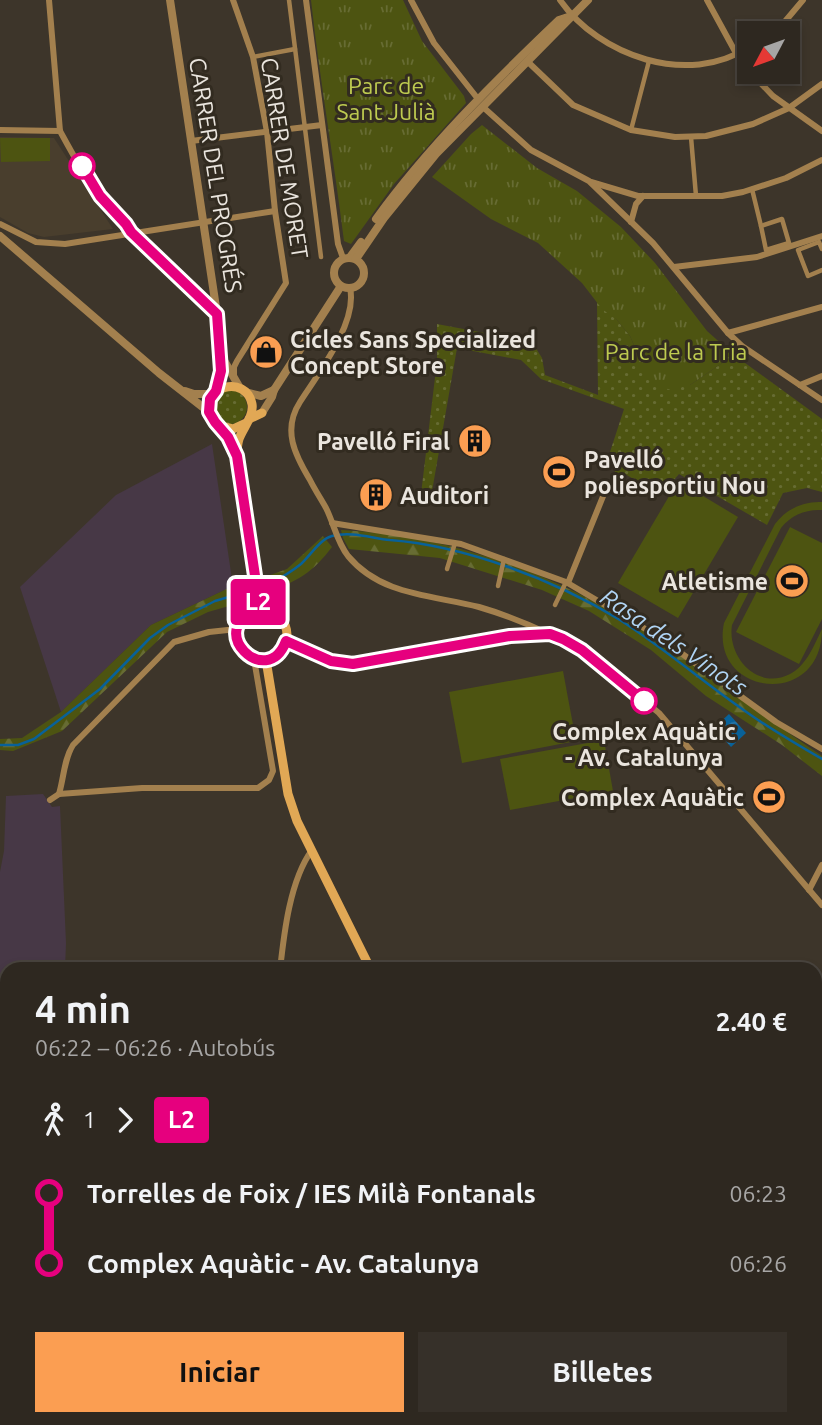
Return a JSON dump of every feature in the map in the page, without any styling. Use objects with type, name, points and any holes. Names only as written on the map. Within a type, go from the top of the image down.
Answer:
[{"type":"main road","points":[[237,456],[228,437],[209,412],[210,399],[215,392],[227,386],[243,390],[251,402],[238,442],[237,456],[258,610]]},
{"type":"main road","points":[[220,426],[233,429],[262,413]]},
{"type":"main road","points":[[258,610],[270,611],[283,621],[287,632],[284,648],[266,660],[254,659],[240,648],[237,629],[241,620],[258,610]]},
{"type":"main road","points":[[266,660],[288,794],[297,821],[367,962]]},
{"type":"street","points":[[49,0],[60,131],[100,196],[131,232],[217,314]]},
{"type":"street","name":"CARRER DEL PROGRÉS","points":[[170,0],[217,314],[221,352],[220,377],[215,392]]},
{"type":"street","name":"CARRER DE MORET","points":[[233,0],[253,57],[267,132],[286,283],[241,353],[234,367],[234,378]]},
{"type":"street","points":[[289,0],[321,257]]},
{"type":"street","points":[[262,413],[274,390],[346,287],[360,285],[365,276],[363,266],[350,258],[338,244],[306,0]]},
{"type":"street","points":[[411,0],[434,43],[478,99]]},
{"type":"street","points":[[560,0],[571,16],[596,36],[649,61],[668,65],[690,64],[737,55],[707,0]]},
{"type":"street","points":[[588,0],[436,154],[350,258],[336,265],[334,274],[352,298],[347,320],[332,351],[293,412],[290,426],[292,448],[341,544],[365,572],[384,585],[479,607],[515,619],[582,650],[659,713],[822,905]]},
{"type":"street","points":[[786,21],[803,0]]},
{"type":"street","points":[[350,258],[378,216],[430,151],[478,99],[559,20],[571,16]]},
{"type":"street","points":[[253,57],[295,49]]},
{"type":"street","points":[[527,61],[573,105],[631,130],[691,137],[742,128],[789,108],[822,83]]},
{"type":"street","points":[[631,130],[649,61]]},
{"type":"street","points":[[760,84],[822,131]]},
{"type":"street","points":[[483,107],[531,150],[589,181],[644,196],[722,196],[786,178],[822,160]]},
{"type":"street","points":[[191,141],[322,125]]},
{"type":"street","points":[[0,130],[60,131]]},
{"type":"street","points":[[691,137],[696,197]]},
{"type":"street","points":[[589,181],[674,267],[701,304],[728,333],[742,346],[822,400]]},
{"type":"street","points":[[752,189],[766,250],[789,243],[782,219],[761,226]]},
{"type":"street","points":[[631,222],[636,204],[644,196]]},
{"type":"street","points":[[0,224],[36,242],[65,244],[275,211]]},
{"type":"street","points":[[0,236],[209,412]]},
{"type":"street","points":[[674,267],[757,257],[822,236]]},
{"type":"street","points":[[822,249],[819,242],[798,250],[808,276],[822,270]]},
{"type":"street","points":[[728,333],[822,307]]},
{"type":"street","points":[[221,352],[235,356],[241,353]]},
{"type":"street","name":"CARRER DEL PROGRÉS","points":[[221,352],[243,390]]},
{"type":"street","points":[[800,385],[822,376]]},
{"type":"street","points":[[177,387],[194,394],[215,392]]},
{"type":"street","points":[[243,390],[261,396],[274,390]]},
{"type":"street","points":[[555,605],[567,583],[606,489]]},
{"type":"street","points":[[332,523],[455,542],[567,583],[659,636],[755,707],[822,749]]},
{"type":"street","points":[[447,569],[455,542]]},
{"type":"street","points":[[498,586],[504,558]]},
{"type":"street","points":[[510,636],[515,619]]},
{"type":"street","points":[[521,636],[528,624]]},
{"type":"street","points":[[510,636],[528,624]]},
{"type":"street","points":[[59,794],[66,758],[73,745],[174,642],[209,632],[237,629]]},
{"type":"street","points":[[286,641],[331,661],[353,664],[510,636],[550,634]]},
{"type":"street","points":[[50,800],[59,794],[142,788],[258,788],[269,780],[274,771],[254,659]]},
{"type":"street","points":[[281,962],[287,921],[298,876],[312,850]]},
{"type":"street","points":[[809,890],[822,865]]},
{"type":"shaded area","points":[[0,137],[54,138],[113,229],[44,237],[28,233],[0,217]]},
{"type":"shaded area","points":[[212,444],[233,586],[151,625],[61,712],[20,587],[116,495]]},
{"type":"shaded area","points":[[43,794],[52,807],[60,806],[65,962],[0,962],[0,872],[4,851],[6,796]]},
{"type":"green space","name":"Parc de Sant Julià","points":[[311,0],[403,0],[422,41],[464,96],[466,103],[394,184],[351,244],[344,241]]},
{"type":"green space","name":"Parc de la Tria","points":[[482,125],[537,168],[577,191],[621,227],[655,263],[707,331],[734,355],[690,385],[671,390],[661,387],[644,368],[630,336],[617,320],[602,309],[582,283],[538,243],[491,219],[432,177]]},
{"type":"green space","points":[[0,138],[50,138],[50,161],[1,162]]},
{"type":"green space","points":[[597,302],[630,336],[636,350],[690,385],[734,355],[822,419],[822,492],[807,488],[783,493],[767,525],[679,474],[661,495],[625,474],[616,476],[610,452],[624,409],[541,379],[521,360],[457,348],[431,497],[421,494],[437,361],[437,324],[532,342],[542,358],[545,375],[598,395]]},
{"type":"green space","points":[[230,390],[242,395],[247,407],[242,419],[230,424],[218,419],[213,407],[218,395]]},
{"type":"green space","points":[[678,481],[738,517],[678,618],[618,583]]},
{"type":"green space","points":[[822,502],[822,510],[799,514],[781,528],[732,625],[734,649],[739,659],[747,668],[766,678],[778,678],[796,670],[809,654],[822,629],[817,655],[805,673],[787,682],[767,684],[748,678],[733,666],[724,648],[724,623],[775,524],[784,514],[796,507]]},
{"type":"green space","name":"Atletisme","points":[[790,527],[822,543],[822,619],[799,664],[736,632]]},
{"type":"green space","points":[[341,530],[419,539],[457,548],[496,559],[569,589],[661,642],[822,756],[822,776],[782,745],[706,696],[651,650],[589,611],[542,590],[440,558],[349,549]]},
{"type":"green space","points":[[323,536],[332,547],[318,563],[296,580],[267,590],[262,578],[287,569]]},
{"type":"green space","points":[[233,586],[236,604],[208,612],[167,632],[62,731],[13,751],[0,750],[0,739],[22,738],[61,712],[151,625]]},
{"type":"green space","points":[[563,671],[576,741],[462,763],[449,692]]},
{"type":"green space","points":[[604,740],[613,791],[510,810],[500,759]]},
{"type":"water","points":[[729,714],[746,733],[731,747],[714,728]]},
{"type":"waterway","name":"Rasa dels Vinots","points":[[269,584],[301,564],[323,541],[339,535],[419,544],[479,557],[539,579],[595,605],[652,642],[754,718],[822,759]]},
{"type":"waterway","points":[[0,745],[18,745],[34,739],[100,689],[150,638],[168,625],[215,601],[232,596]]},
{"type":"bus line","name":"L2","points":[[82,166],[100,196],[131,232],[217,314],[221,371],[216,391],[210,399],[209,412],[228,437],[237,456],[257,589],[258,610],[241,620],[237,629],[240,648],[248,656],[266,660],[284,648],[286,641],[331,661],[353,664],[510,636],[550,634],[582,650],[644,701]]},
{"type":"place","name":"Cicles Sans Specialized Concept Store","points":[[266,352]]},
{"type":"place","name":"Pavelló Firal","points":[[475,441]]},
{"type":"place","name":"Pavelló poliesportiu Nou","points":[[559,472]]},
{"type":"place","name":"Auditori","points":[[376,495]]},
{"type":"place","name":"Atletisme","points":[[792,581]]},
{"type":"place","name":"Complex Aquàtic - Av. Catalunya","points":[[644,701]]},
{"type":"place","name":"Complex Aquàtic","points":[[769,797]]}]
